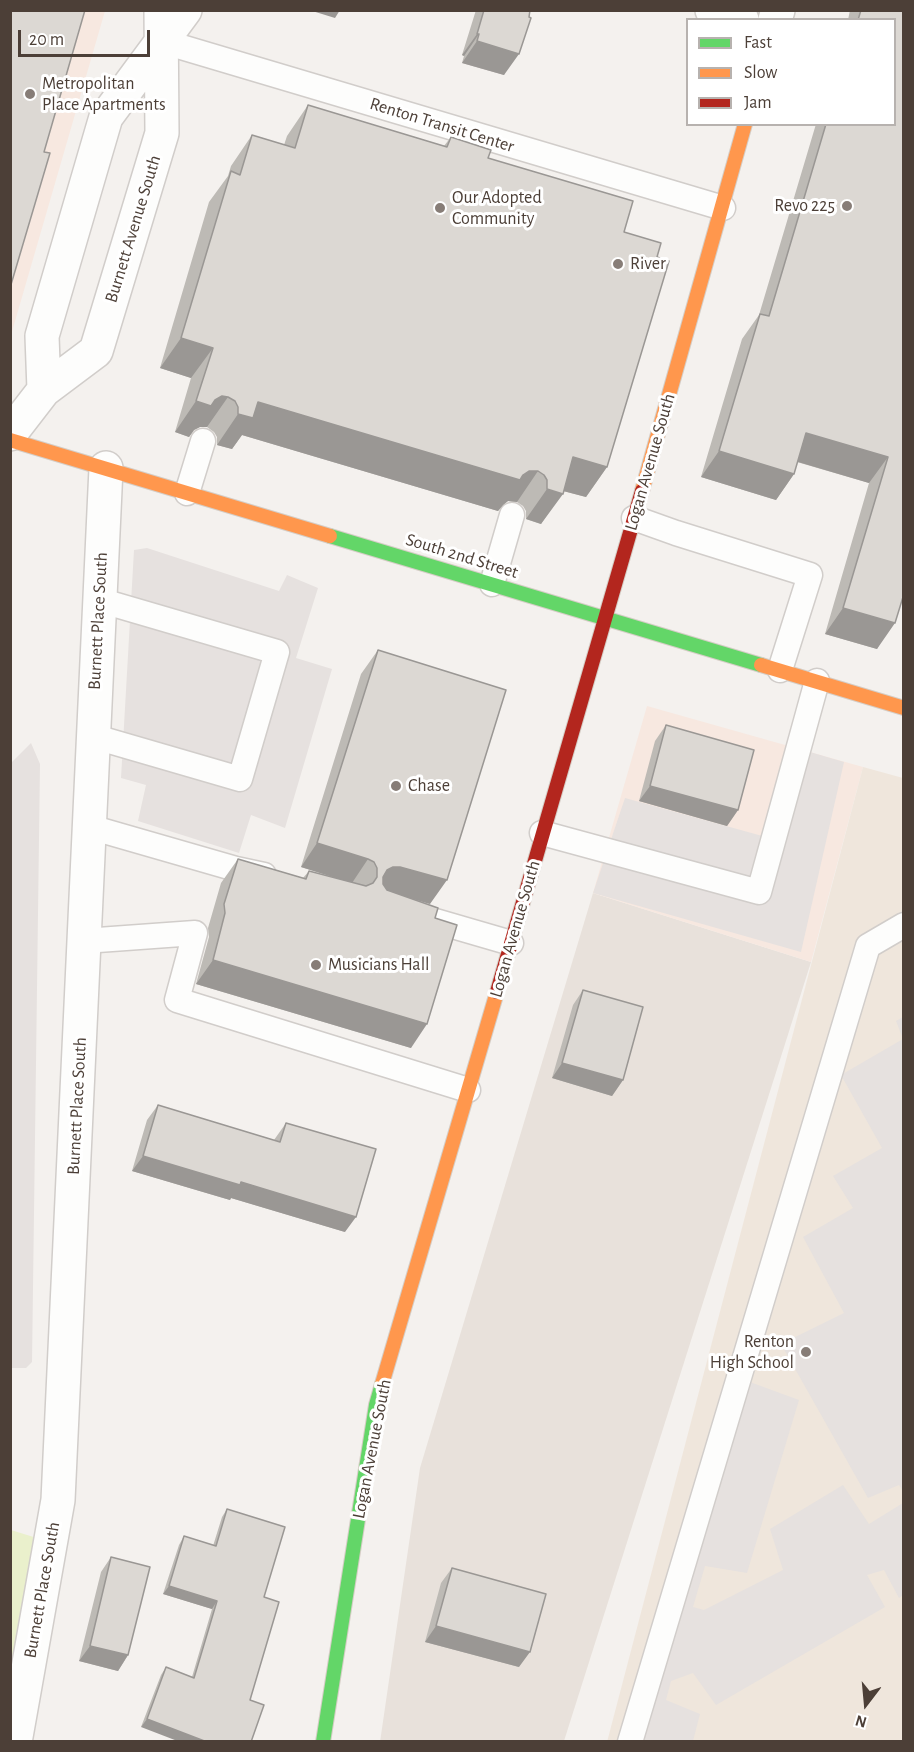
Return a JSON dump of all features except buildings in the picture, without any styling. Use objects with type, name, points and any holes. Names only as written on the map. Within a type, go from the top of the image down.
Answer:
[{"type":"street","points":[[44,390],[42,336],[106,117],[161,26],[185,10]]},
{"type":"street","points":[[712,10],[736,18]]},
{"type":"street","name":"Burnett Avenue South","points":[[10,434],[44,390],[96,351],[162,133],[161,26]]},
{"type":"street","name":"Logan Avenue South","points":[[323,1742],[376,1405],[606,618],[744,126]]},
{"type":"street","name":"South 2nd Street","points":[[10,440],[903,708]]},
{"type":"street","name":"Burnett Place South","points":[[15,1742],[58,1500],[105,468]]},
{"type":"lane","name":"Renton Transit Center","points":[[161,26],[723,208]]},
{"type":"lane","points":[[187,492],[203,441]]},
{"type":"lane","points":[[492,584],[512,515]]},
{"type":"lane","points":[[634,518],[810,574],[780,670]]},
{"type":"lane","points":[[93,736],[240,779],[277,652],[99,600]]},
{"type":"lane","points":[[542,833],[759,892],[817,681]]},
{"type":"lane","points":[[90,827],[236,869],[288,879]]},
{"type":"lane","points":[[402,911],[511,943]]},
{"type":"lane","points":[[630,1742],[868,946],[903,925]]},
{"type":"lane","points":[[84,941],[195,933],[177,1000],[468,1090]]},
{"type":"shaded area","points":[[11,11],[105,11],[11,335]]},
{"type":"shaded area","points":[[147,548],[279,591],[287,575],[318,588],[296,658],[332,669],[285,828],[251,815],[239,853],[138,821],[146,785],[121,778],[134,550]]},
{"type":"shaded area","points":[[647,706],[863,767],[811,962],[593,893]]},
{"type":"shaded area","points":[[31,743],[40,764],[32,1362],[26,1368],[11,1368],[10,764]]},
{"type":"shaded area","points":[[793,747],[844,762],[801,952],[593,893],[625,798],[766,837]]},
{"type":"shaded area","name":"Renton High School","points":[[863,767],[903,778],[903,1741],[607,1742]]},
{"type":"shaded area","points":[[593,893],[811,962],[564,1741],[380,1742],[420,1468]]},
{"type":"shaded area","points":[[903,1017],[903,1039],[896,1021]]},
{"type":"shaded area","points":[[903,1039],[903,1491],[899,1485],[868,1498],[781,1344],[844,1313],[803,1237],[853,1208],[833,1176],[882,1148],[841,1075]]},
{"type":"shaded area","points":[[739,1378],[799,1400],[747,1573],[705,1566],[693,1607],[704,1610],[783,1570],[770,1529],[843,1485],[869,1524],[903,1503],[903,1595],[899,1598],[884,1570],[867,1575],[885,1607],[716,1705],[693,1673],[671,1681],[666,1700],[700,1714],[693,1741],[630,1742]]},
{"type":"green space","points":[[11,1530],[40,1539],[11,1668]]},
{"type":"traffic: fast","points":[[330,536],[761,665]]},
{"type":"traffic: fast","points":[[323,1742],[376,1405],[382,1384]]},
{"type":"traffic: slow","points":[[642,491],[744,126]]},
{"type":"traffic: slow","points":[[10,440],[330,536]]},
{"type":"traffic: slow","points":[[761,665],[904,708]]},
{"type":"traffic: slow","points":[[382,1384],[497,992]]},
{"type":"traffic: jam","points":[[497,992],[642,491]]},
{"type":"place","name":"Metropolitan Place Apartments","points":[[30,94]]},
{"type":"place","name":"Revo 225","points":[[847,206]]},
{"type":"place","name":"Our Adopted Community","points":[[440,208]]},
{"type":"place","name":"River","points":[[618,264]]},
{"type":"place","name":"Chase","points":[[396,786]]},
{"type":"place","name":"Musicians Hall","points":[[316,965]]},
{"type":"place","name":"Renton High School","points":[[806,1352]]}]
